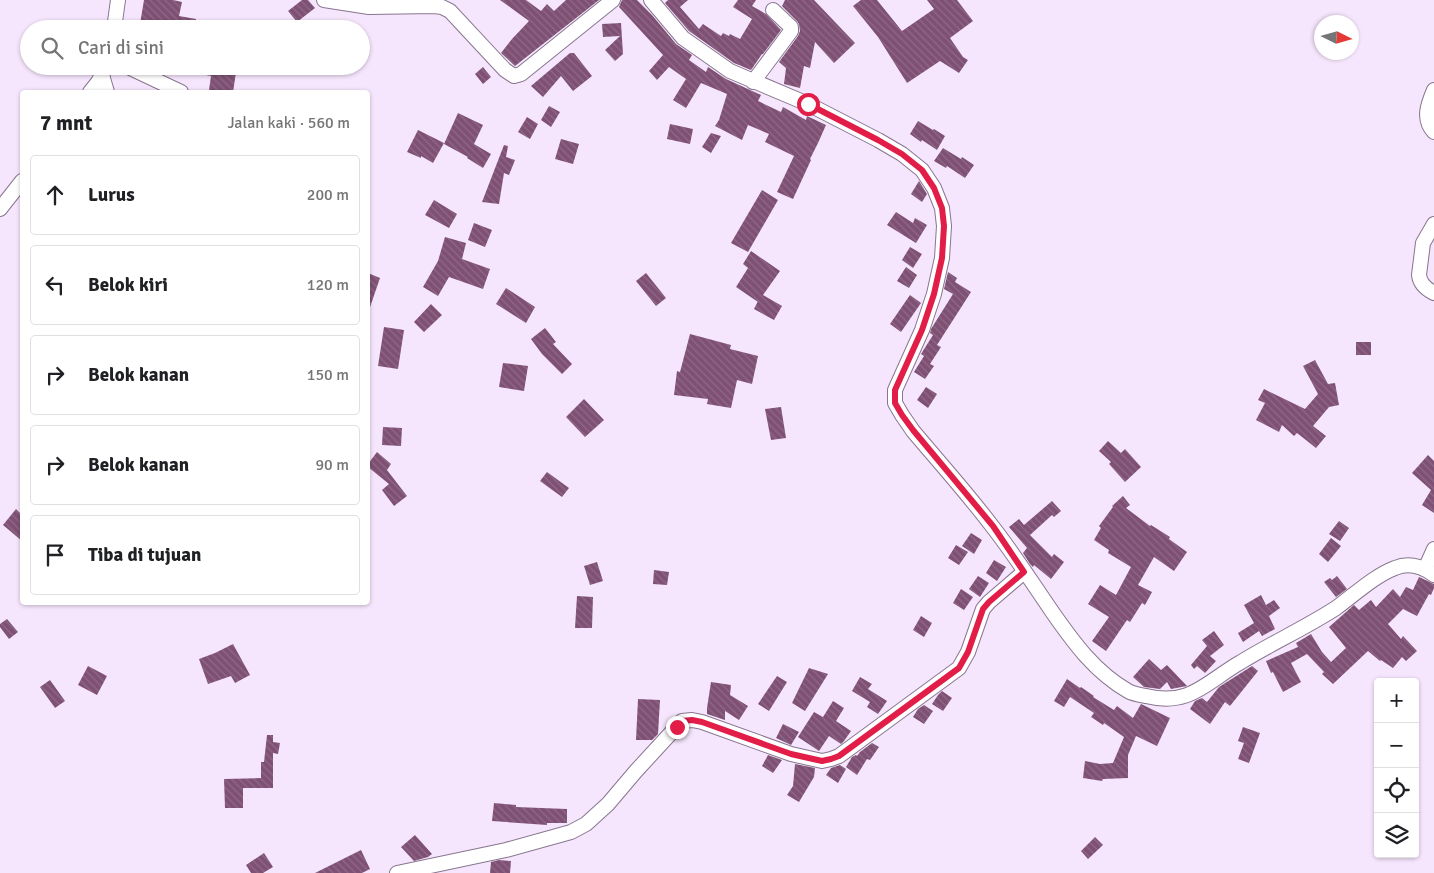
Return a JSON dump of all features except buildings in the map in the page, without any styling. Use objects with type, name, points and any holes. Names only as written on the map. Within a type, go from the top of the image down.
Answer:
[{"type":"street","points":[[115,20],[118,0]]},
{"type":"street","points":[[324,0],[368,7],[442,7],[450,11],[505,70],[514,76],[521,74],[613,0]]},
{"type":"street","points":[[651,0],[683,38],[730,71],[808,104],[878,140],[902,154],[922,170],[934,188],[942,208],[944,226],[942,258],[934,294],[922,330],[895,390],[895,403],[913,430],[993,526],[1073,641],[1092,665],[1104,675],[1130,692],[1156,699],[1174,699],[1190,695],[1201,690],[1239,662],[1334,608],[1396,567],[1410,565],[1429,572],[1434,549]]},
{"type":"street","points":[[753,82],[792,31],[791,27],[773,10]]},
{"type":"street","points":[[91,90],[101,75]]},
{"type":"street","points":[[105,75],[107,90]]},
{"type":"street","points":[[145,75],[177,90]]},
{"type":"street","points":[[1434,90],[1428,104],[1427,113],[1429,125],[1434,132]]},
{"type":"street","points":[[0,209],[20,184]]},
{"type":"street","points":[[1434,224],[1423,243],[1419,276],[1424,287],[1434,293]]},
{"type":"street","points":[[397,873],[506,850],[571,832],[586,824],[608,804],[682,721],[702,722],[791,754],[822,761],[839,756],[959,668],[968,652],[983,609],[1024,572]]},
{"type":"route","points":[[677,727],[682,721],[692,720],[791,754],[822,761],[839,756],[959,668],[968,652],[983,609],[1024,572],[993,526],[913,430],[895,403],[895,390],[922,330],[934,294],[942,258],[944,226],[942,208],[934,188],[922,170],[902,154],[808,104]]}]
